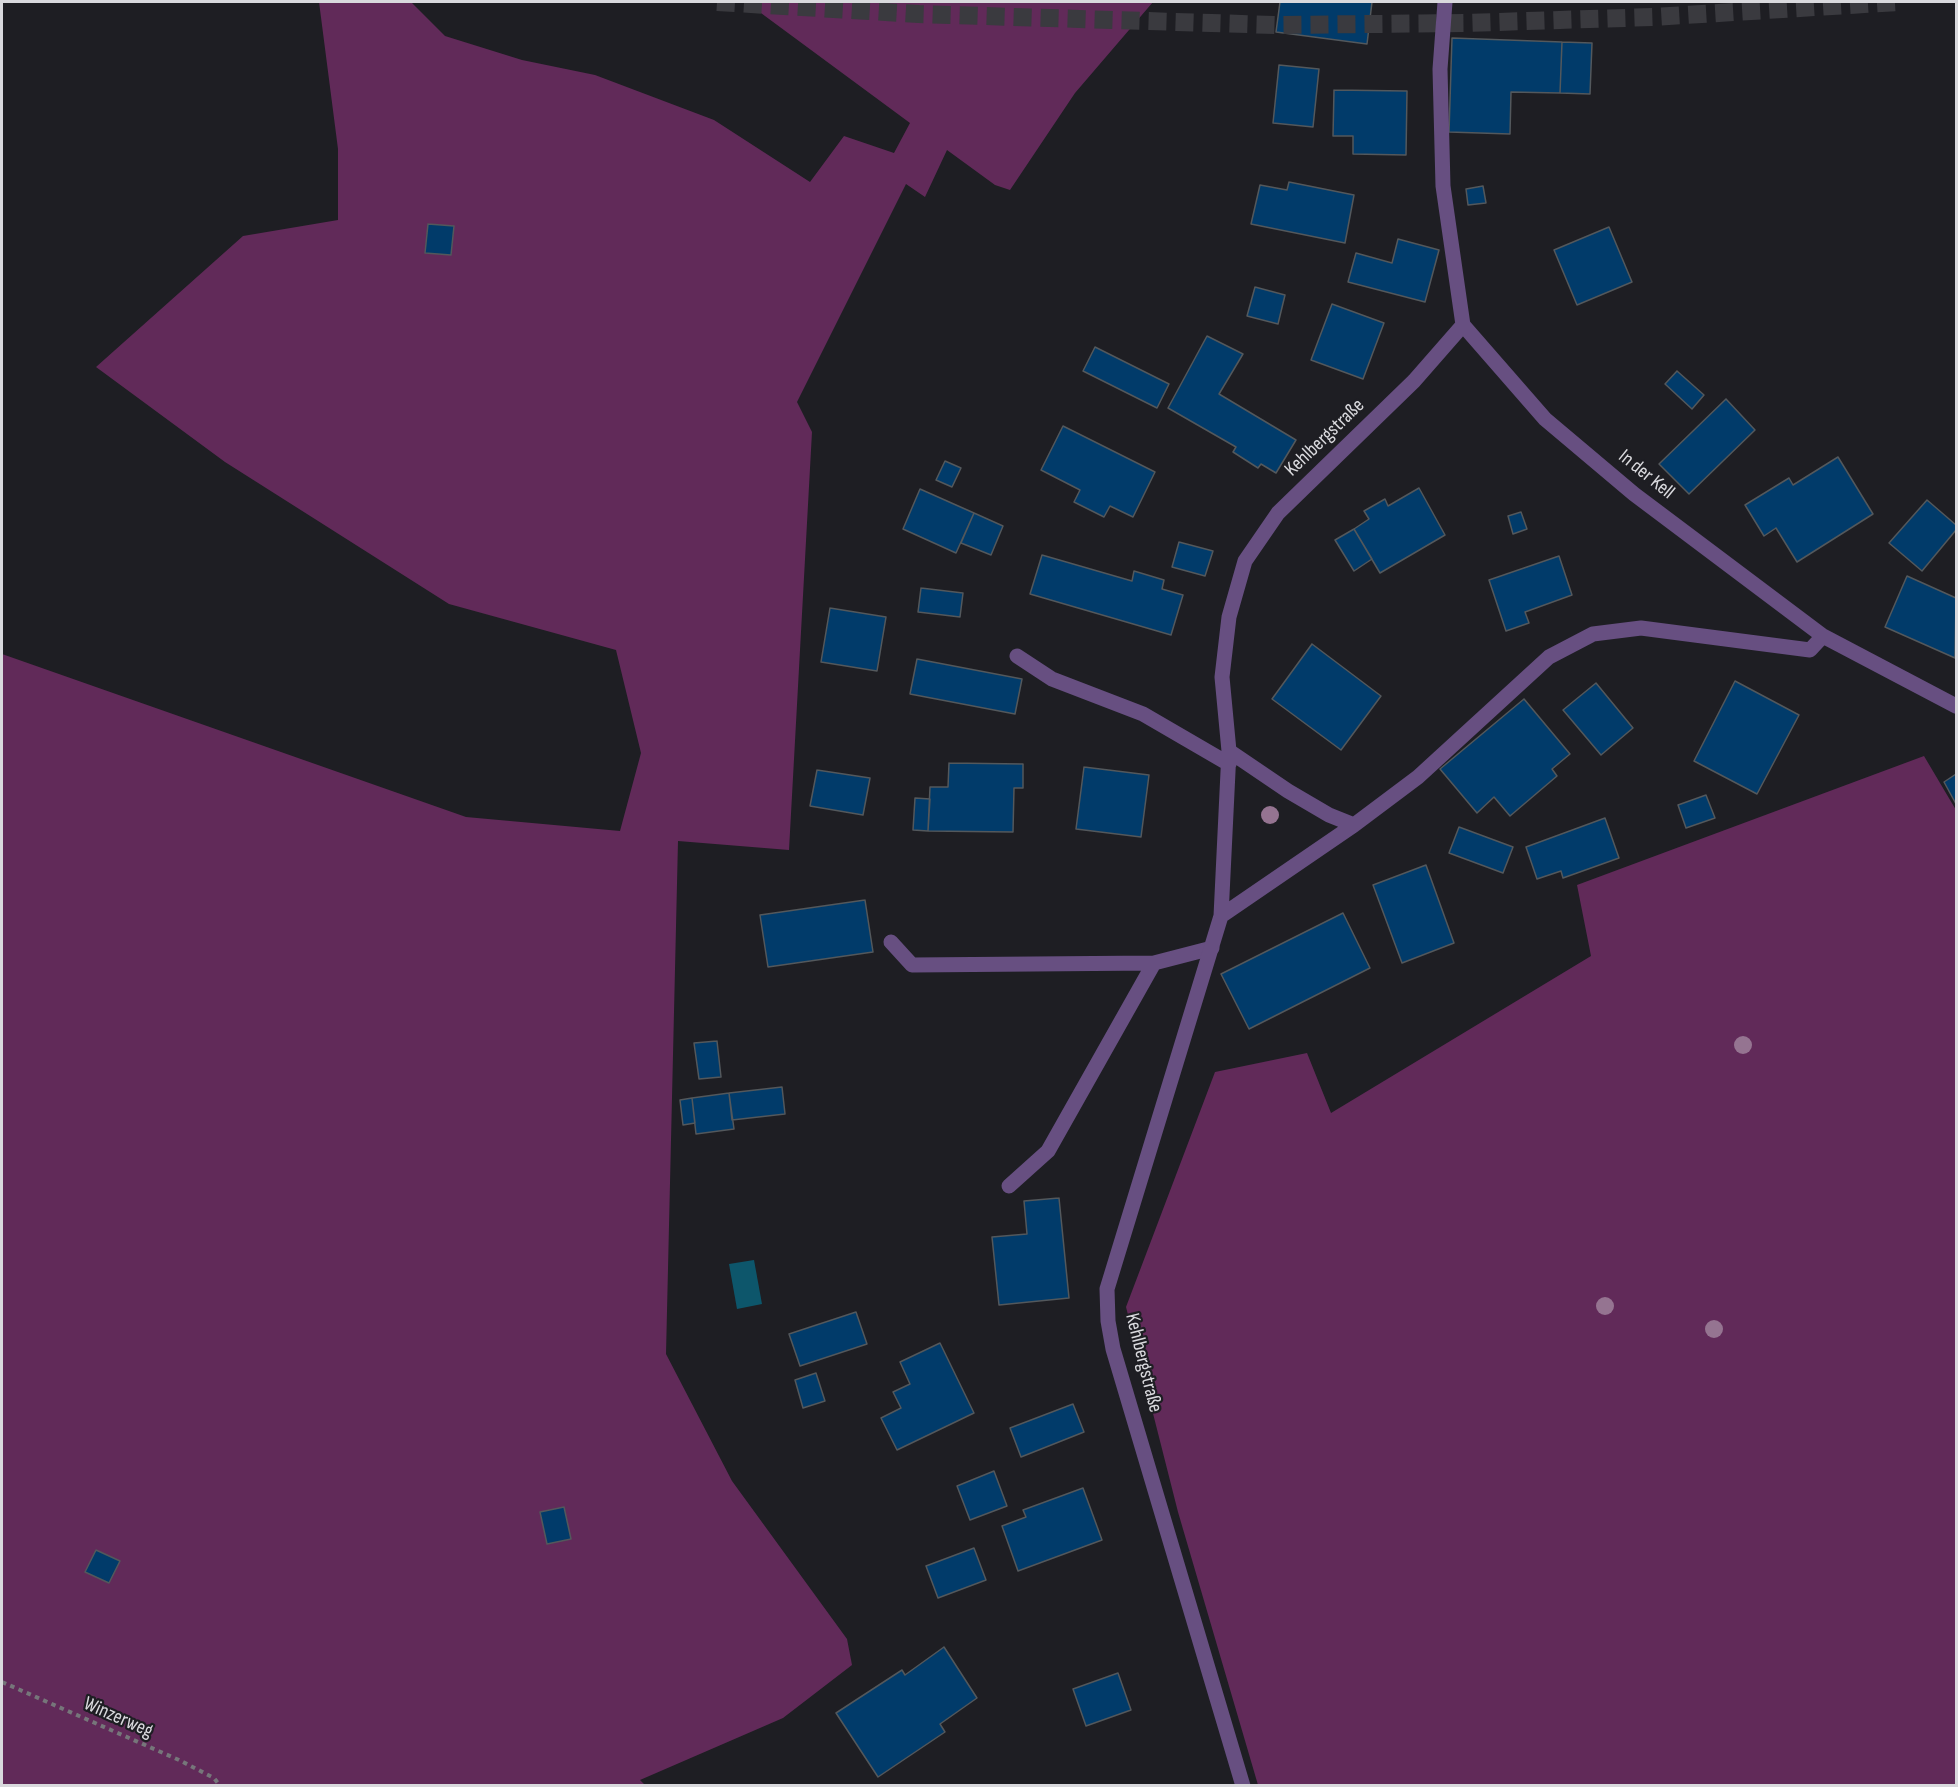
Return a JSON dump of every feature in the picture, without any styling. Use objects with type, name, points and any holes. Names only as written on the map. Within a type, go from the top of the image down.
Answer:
[{"type":"street","points":[[1445,2],[1440,69],[1443,186],[1463,325]]},
{"type":"street","name":"In der Kell","points":[[1463,325],[1545,419],[1634,494],[1823,636],[1956,706]]},
{"type":"street","name":"Kehlbergstraße","points":[[1243,1785],[1113,1349],[1108,1320],[1107,1289],[1221,916],[1229,757],[1222,677],[1229,617],[1245,561],[1278,513],[1414,381],[1463,325]]},
{"type":"street","points":[[1221,916],[1354,825],[1418,777],[1549,657],[1593,634],[1641,628],[1810,650],[1823,636]]},
{"type":"street","points":[[1017,656],[1052,679],[1143,714],[1229,757],[1329,815],[1354,825]]},
{"type":"street","points":[[891,942],[912,966],[1154,963],[1212,948]]},
{"type":"street","points":[[1010,1186],[1048,1151],[1154,963]]},
{"type":"path","name":"Winzerweg","points":[[2,1682],[179,1760],[214,1778],[220,1785]]},
{"type":"shaded area","points":[[319,2],[411,2],[445,36],[522,60],[595,75],[714,120],[810,182],[844,136],[894,153],[910,123],[746,2],[1153,2],[1075,93],[1010,190],[995,185],[947,150],[925,197],[906,184],[797,402],[812,432],[789,850],[678,841],[666,1354],[732,1481],[847,1639],[852,1665],[783,1718],[640,1780],[645,1785],[2,1786],[2,654],[466,817],[620,831],[641,753],[616,650],[449,604],[225,462],[96,367],[243,236],[338,220],[338,149]],"holes":[[[428,224],[454,226],[451,255],[425,253]]]},
{"type":"shaded area","points":[[1924,756],[1956,810],[1956,1785],[1258,1785],[1178,1512],[1126,1307],[1215,1072],[1307,1053],[1331,1113],[1591,956],[1577,885]]},
{"type":"water","points":[[754,1260],[762,1304],[737,1309],[729,1264]]},
{"type":"building","points":[[1280,2],[1372,2],[1367,44],[1276,32]]},
{"type":"building","points":[[1452,38],[1562,42],[1560,93],[1511,92],[1510,134],[1449,132]]},
{"type":"building","points":[[1562,42],[1592,43],[1590,94],[1560,93]]},
{"type":"building","points":[[1279,65],[1319,69],[1313,127],[1273,123]]},
{"type":"building","points":[[1334,90],[1407,91],[1406,155],[1353,154],[1353,136],[1333,136]]},
{"type":"building","points":[[1289,182],[1354,195],[1345,243],[1251,224],[1260,185],[1287,190]]},
{"type":"building","points":[[1483,186],[1486,203],[1468,205],[1466,189]]},
{"type":"building","points":[[428,224],[454,226],[451,255],[425,253]]},
{"type":"building","points":[[1609,227],[1632,282],[1577,305],[1554,250]]},
{"type":"building","points":[[1398,239],[1439,250],[1425,302],[1348,282],[1356,253],[1392,263]]},
{"type":"building","points":[[1255,287],[1285,295],[1278,324],[1247,316]]},
{"type":"building","points":[[1332,304],[1384,323],[1363,379],[1311,360]]},
{"type":"building","points":[[1207,336],[1243,354],[1219,394],[1296,440],[1276,473],[1261,464],[1258,468],[1233,452],[1236,447],[1168,408]]},
{"type":"building","points":[[1095,347],[1169,384],[1157,408],[1083,371]]},
{"type":"building","points":[[1677,371],[1704,395],[1692,409],[1665,384]]},
{"type":"building","points":[[1726,399],[1755,430],[1689,494],[1659,464]]},
{"type":"building","points":[[1063,426],[1155,472],[1133,517],[1110,506],[1104,517],[1074,502],[1080,490],[1041,470]]},
{"type":"building","points":[[1838,457],[1873,514],[1797,562],[1776,528],[1764,536],[1745,505],[1789,478],[1793,485]]},
{"type":"building","points":[[945,461],[961,468],[952,487],[936,480]]},
{"type":"building","points":[[1419,488],[1445,535],[1380,573],[1354,529],[1369,519],[1364,511],[1385,499],[1388,506]]},
{"type":"building","points":[[920,489],[974,513],[956,553],[903,529]]},
{"type":"building","points":[[1927,500],[1956,525],[1956,530],[1922,571],[1889,543]]},
{"type":"building","points":[[1521,512],[1527,529],[1513,534],[1508,516]]},
{"type":"building","points":[[974,513],[1003,526],[991,555],[961,543]]},
{"type":"building","points":[[1354,529],[1372,559],[1354,571],[1335,540]]},
{"type":"building","points":[[1179,542],[1213,551],[1205,576],[1172,567]]},
{"type":"building","points":[[1042,555],[1132,581],[1134,571],[1164,580],[1162,589],[1183,595],[1171,635],[1030,594]]},
{"type":"building","points":[[1559,556],[1572,595],[1525,612],[1529,623],[1506,631],[1489,580]]},
{"type":"building","points":[[1907,576],[1956,598],[1955,658],[1885,627]]},
{"type":"building","points":[[921,588],[963,593],[960,617],[918,612]]},
{"type":"building","points":[[830,608],[886,617],[877,671],[821,662]]},
{"type":"building","points":[[1312,644],[1381,696],[1341,750],[1272,699]]},
{"type":"building","points":[[917,659],[1022,679],[1015,714],[910,694]]},
{"type":"building","points":[[1735,681],[1799,715],[1757,794],[1694,761]]},
{"type":"building","points":[[1596,683],[1633,728],[1601,755],[1563,710]]},
{"type":"building","points":[[1524,699],[1570,754],[1552,769],[1557,776],[1510,816],[1494,797],[1477,813],[1440,769]]},
{"type":"building","points":[[949,763],[1023,764],[1023,788],[1014,788],[1013,832],[928,831],[930,787],[948,787]]},
{"type":"building","points":[[1084,767],[1149,775],[1141,837],[1076,829]]},
{"type":"building","points":[[817,770],[870,778],[863,815],[810,806]]},
{"type":"building","points":[[1956,774],[1956,804],[1944,782]]},
{"type":"building","points":[[1706,795],[1715,818],[1686,828],[1678,805]]},
{"type":"building","points":[[915,798],[930,799],[928,831],[913,830]]},
{"type":"building","points":[[1605,818],[1619,858],[1563,878],[1561,871],[1537,879],[1526,847]]},
{"type":"building","points":[[1459,827],[1513,847],[1503,873],[1449,853]]},
{"type":"building","points":[[1426,865],[1454,943],[1402,963],[1373,885]]},
{"type":"building","points":[[865,900],[873,952],[768,967],[760,915]]},
{"type":"building","points":[[1343,913],[1370,968],[1249,1029],[1221,974]]},
{"type":"building","points":[[717,1041],[721,1077],[699,1079],[694,1043]]},
{"type":"building","points":[[782,1087],[785,1114],[732,1120],[729,1093]]},
{"type":"building","points":[[729,1093],[734,1129],[696,1134],[692,1098]]},
{"type":"building","points":[[692,1098],[695,1123],[683,1125],[680,1100]]},
{"type":"building","points":[[1059,1198],[1069,1298],[999,1305],[992,1237],[1027,1234],[1024,1201]]},
{"type":"building","points":[[856,1312],[867,1344],[800,1366],[789,1334]]},
{"type":"building","points":[[940,1343],[974,1413],[897,1450],[881,1418],[901,1408],[893,1392],[910,1384],[900,1362]]},
{"type":"building","points":[[816,1373],[825,1401],[803,1408],[795,1380]]},
{"type":"building","points":[[1073,1404],[1084,1432],[1021,1457],[1010,1428]]},
{"type":"building","points":[[994,1471],[1007,1506],[970,1520],[957,1486]]},
{"type":"building","points":[[1083,1488],[1102,1540],[1018,1571],[1002,1526],[1026,1517],[1023,1510]]},
{"type":"building","points":[[564,1507],[571,1539],[547,1544],[540,1512]]},
{"type":"building","points":[[974,1548],[986,1580],[938,1598],[926,1566]]},
{"type":"building","points":[[96,1550],[120,1561],[109,1583],[85,1572]]},
{"type":"building","points":[[944,1647],[977,1698],[940,1724],[945,1732],[878,1777],[836,1713],[902,1670],[905,1675]]},
{"type":"building","points":[[1118,1673],[1131,1710],[1086,1726],[1073,1689]]},
{"type":"tunnel","points":[[717,2],[919,14],[1276,25],[1466,23],[1653,17],[1898,2]]}]
